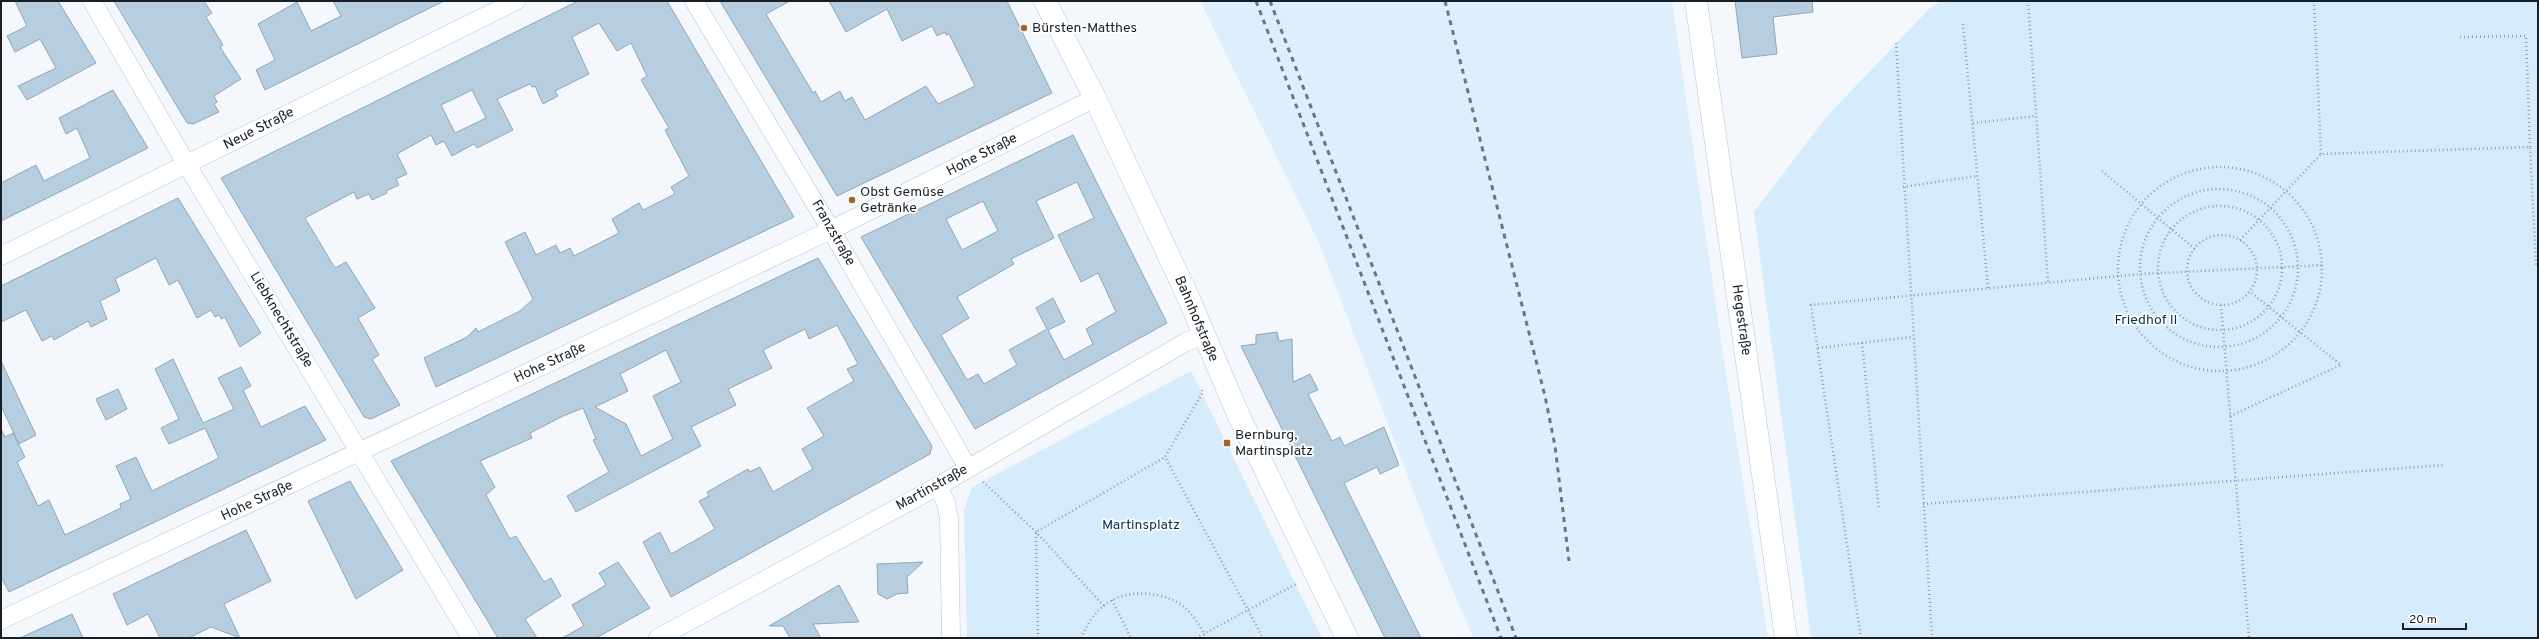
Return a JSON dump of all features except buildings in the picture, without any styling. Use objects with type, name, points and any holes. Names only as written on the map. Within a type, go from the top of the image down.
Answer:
[{"type":"main road","name":"Bahnhofstraße","points":[[1045,1],[1095,98],[1204,335],[1238,414],[1347,638]]},
{"type":"main road","name":"Hegestraße","points":[[1696,1],[1786,638]]},
{"type":"street","name":"Liebknechtstraße","points":[[92,1],[187,166],[471,638]]},
{"type":"street","name":"Neue Straße","points":[[1,256],[187,166],[516,1]]},
{"type":"street","name":"Franzstraße","points":[[694,1],[831,230],[968,468]]},
{"type":"street","name":"Hohe Straße","points":[[1,620],[361,453],[831,230],[1095,98]]},
{"type":"street","name":"Martinstraße","points":[[658,638],[938,486],[1174,349],[1204,335]]},
{"type":"street","points":[[938,486],[946,503],[949,519],[951,638]]},
{"type":"path","points":[[2028,1],[2048,282]]},
{"type":"path","points":[[2314,1],[2321,154]]},
{"type":"path","points":[[1963,24],[1988,288]]},
{"type":"path","points":[[2460,37],[2526,36],[2536,265]]},
{"type":"path","points":[[1896,43],[1912,337],[1932,638]]},
{"type":"path","points":[[1972,123],[2036,116]]},
{"type":"path","points":[[2240,240],[2321,154],[2530,147]]},
{"type":"path","points":[[2223,166],[2258,173],[2287,190],[2311,220],[2324,265],[2321,295],[2306,328],[2280,353],[2248,369],[2217,372],[2182,365],[2152,346],[2129,318],[2118,284],[2119,248],[2132,215],[2156,188],[2188,171],[2223,166]]},
{"type":"path","points":[[2102,171],[2195,249]]},
{"type":"path","points":[[1903,187],[1977,176]]},
{"type":"path","points":[[2216,189],[2243,192],[2270,208],[2287,225],[2296,245],[2299,273],[2293,300],[2281,318],[2256,340],[2238,346],[2211,348],[2184,340],[2162,324],[2146,301],[2140,274],[2143,246],[2148,232],[2165,210],[2188,195],[2216,189]]},
{"type":"path","points":[[2207,207],[2229,207],[2249,213],[2258,220],[2266,227],[2278,245],[2282,266],[2280,288],[2269,308],[2247,324],[2223,331],[2205,329],[2185,320],[2170,305],[2160,286],[2158,273],[2160,249],[2171,229],[2187,215],[2207,207]]},
{"type":"path","points":[[2216,236],[2228,236],[2240,240],[2249,248],[2255,259],[2256,277],[2249,292],[2233,303],[2221,305],[2201,298],[2193,289],[2188,272],[2190,254],[2205,240],[2216,236]]},
{"type":"path","points":[[1861,638],[1811,305],[2140,274],[2298,265],[2324,265]]},
{"type":"path","points":[[2230,416],[2341,365],[2249,292]]},
{"type":"path","points":[[2221,305],[2248,638]]},
{"type":"path","points":[[1818,348],[1912,337]]},
{"type":"path","points":[[1862,343],[1879,510]]},
{"type":"path","points":[[1036,532],[1165,457],[1203,392],[1201,385]]},
{"type":"path","points":[[1165,457],[1263,638]]},
{"type":"path","points":[[1923,504],[2444,465]]},
{"type":"path","points":[[968,468],[1036,532],[1104,606]]},
{"type":"path","points":[[1036,532],[1038,638]]},
{"type":"path","points":[[1196,638],[1300,581]]},
{"type":"path","points":[[1081,638],[1087,622],[1112,600],[1124,594],[1144,592],[1176,600],[1190,611],[1205,634],[1205,638]]},
{"type":"path","points":[[1112,600],[1131,638]]},
{"type":"shaded area","points":[[1200,1],[1672,1],[1726,375],[1768,638],[1473,638],[1432,540],[1320,245]]},
{"type":"green space","name":"Friedhof II","points":[[1941,1],[2538,1],[2538,638],[1811,638],[1754,212],[1828,115],[1930,8]]},
{"type":"green space","name":"Martinsplatz","points":[[1191,371],[1322,638],[967,638],[964,510],[972,487]]},
{"type":"railway","points":[[1256,1],[1501,638]]},
{"type":"railway","points":[[1270,1],[1516,638]]},
{"type":"railway","points":[[1445,1],[1545,396],[1555,446],[1569,561]]},
{"type":"place","name":"Bürsten-Matthes","points":[[1024,28]]},
{"type":"place","name":"Obst Gemüse Getränke","points":[[852,200]]},
{"type":"place","name":"Bernburg, Martinsplatz","points":[[1227,443]]}]
